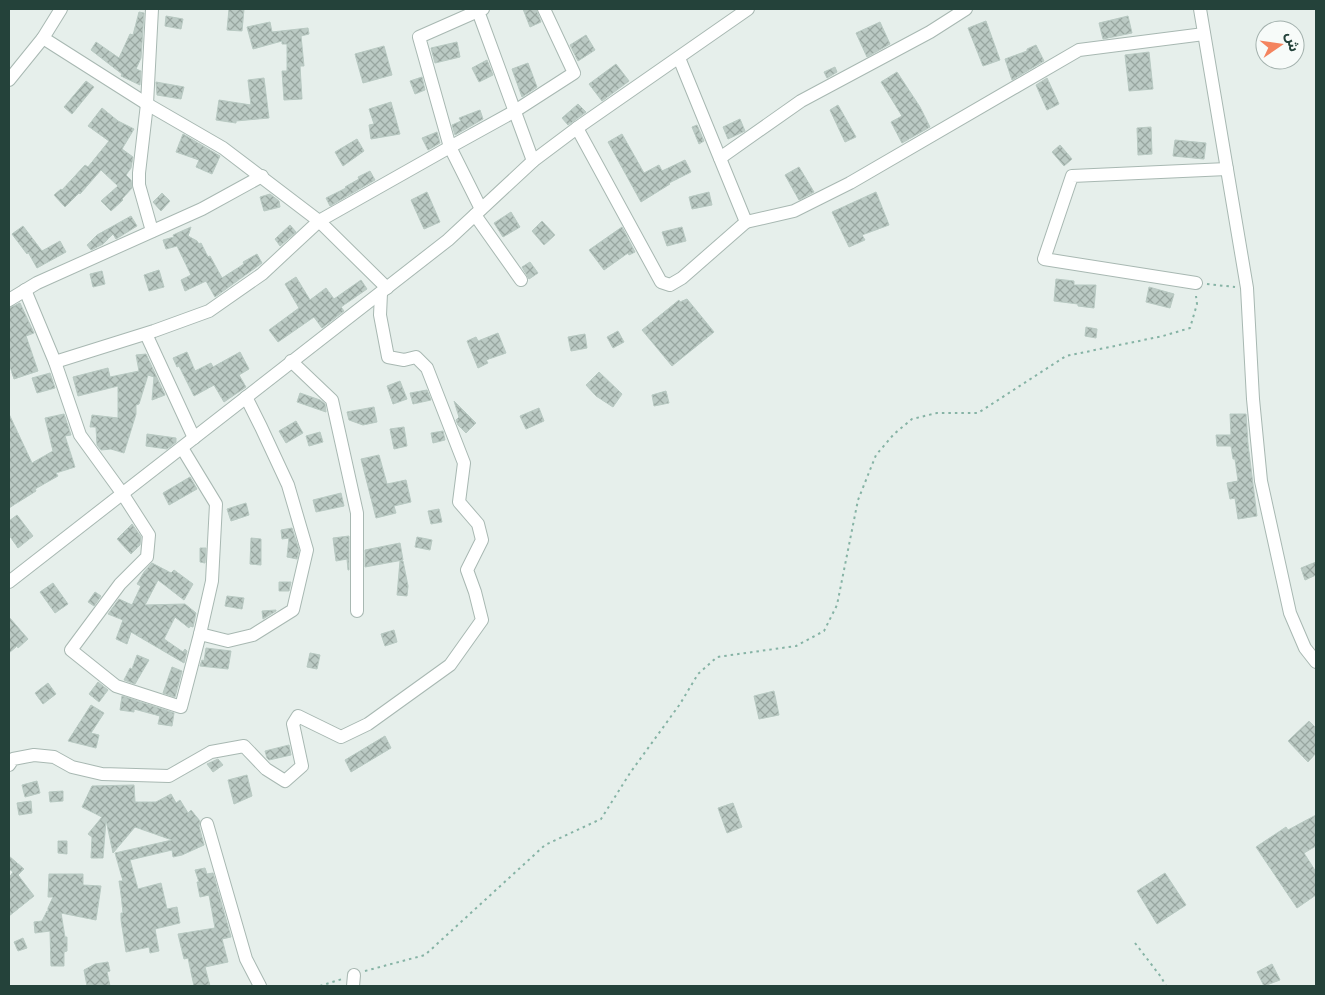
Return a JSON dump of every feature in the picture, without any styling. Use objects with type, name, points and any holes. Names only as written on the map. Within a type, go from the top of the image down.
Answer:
[{"type":"street","points":[[9,80],[43,38],[61,9]]},
{"type":"street","points":[[152,9],[147,104],[140,158],[139,185],[152,231]]},
{"type":"street","points":[[521,280],[478,212],[450,147],[418,37],[479,9],[533,161]]},
{"type":"street","points":[[55,362],[146,334],[209,311],[262,274],[319,221],[514,111],[574,73],[544,9]]},
{"type":"street","points":[[9,582],[448,240],[533,161],[576,128],[748,9]]},
{"type":"street","points":[[720,158],[801,101],[930,32],[966,9]]},
{"type":"street","points":[[1200,9],[1247,288],[1253,399],[1261,481],[1290,613],[1305,648],[1316,662]]},
{"type":"street","points":[[576,128],[661,282],[670,285],[682,278],[746,222],[794,211],[850,183],[1079,50],[1204,34]]},
{"type":"street","points":[[43,38],[147,104],[223,148],[262,176],[319,221],[384,290]]},
{"type":"street","points":[[679,58],[746,222]]},
{"type":"street","points":[[1196,283],[1044,259],[1072,176],[1227,169]]},
{"type":"street","points":[[9,300],[37,283],[202,209],[262,176]]},
{"type":"street","points":[[25,290],[55,362],[80,435],[122,493],[149,535],[147,557],[120,584],[71,650],[116,686],[181,707],[212,581],[216,504],[182,448]]},
{"type":"street","points":[[9,765],[14,758],[34,755],[54,757],[72,767],[102,774],[169,776],[211,752],[244,746],[266,769],[285,781],[302,766],[292,724],[298,716],[341,737],[368,724],[450,665],[482,620],[475,592],[466,570],[482,540],[478,524],[459,502],[464,463],[427,368],[416,357],[404,360],[388,357],[380,315],[384,290]]},
{"type":"street","points":[[146,334],[194,438]]},
{"type":"street","points":[[291,361],[332,400],[357,513],[357,611]]},
{"type":"street","points":[[200,634],[228,640],[253,635],[293,610],[307,550],[288,485],[246,397]]},
{"type":"street","points":[[207,824],[246,959],[260,986]]},
{"type":"path","points":[[320,986],[354,980],[386,964],[425,956],[546,845],[601,819],[630,773],[680,704],[698,674],[718,657],[796,646],[824,631],[837,605],[858,500],[876,455],[894,434],[912,419],[937,413],[978,413],[1066,356],[1163,336],[1190,328],[1197,304],[1196,283],[1247,288]]},
{"type":"path","points":[[1136,944],[1166,986]]},
{"type":"building","points":[[229,9],[244,9],[242,31],[227,30]]},
{"type":"building","points":[[523,9],[536,9],[541,22],[530,27]]},
{"type":"building","points":[[139,12],[144,13],[141,58],[136,69],[141,71],[140,85],[121,76],[122,74],[91,50],[96,42],[119,58],[130,34],[133,35]]},
{"type":"building","points":[[166,16],[183,19],[181,29],[165,26]]},
{"type":"building","points":[[1128,16],[1132,33],[1103,39],[1099,23]]},
{"type":"building","points":[[986,21],[1000,60],[983,66],[968,28]]},
{"type":"building","points":[[270,22],[272,32],[308,28],[309,34],[301,36],[304,66],[300,66],[302,99],[284,100],[282,71],[287,71],[287,44],[282,44],[282,41],[253,49],[247,27]]},
{"type":"building","points":[[880,22],[890,44],[867,57],[856,33]]},
{"type":"building","points":[[586,35],[595,50],[578,61],[570,45]]},
{"type":"building","points":[[457,42],[460,57],[435,63],[431,48]]},
{"type":"building","points":[[1036,45],[1044,61],[1012,80],[1005,59],[1027,51],[1027,49]]},
{"type":"building","points":[[384,46],[392,75],[363,83],[355,54]]},
{"type":"building","points":[[1149,52],[1153,89],[1129,91],[1125,55]]},
{"type":"building","points":[[487,60],[493,75],[479,82],[472,68]]},
{"type":"building","points":[[528,63],[537,87],[522,97],[512,69]]},
{"type":"building","points":[[616,64],[629,81],[602,101],[589,84]]},
{"type":"building","points":[[835,67],[837,72],[827,78],[824,72]]},
{"type":"building","points":[[897,72],[920,107],[930,127],[902,143],[891,122],[902,116],[881,82]]},
{"type":"building","points":[[422,77],[425,90],[415,94],[410,81]]},
{"type":"building","points":[[264,78],[269,118],[236,121],[236,123],[216,120],[219,100],[251,105],[248,80]]},
{"type":"building","points":[[1047,78],[1059,104],[1047,110],[1036,85]]},
{"type":"building","points":[[86,81],[94,87],[72,114],[64,107]]},
{"type":"building","points":[[156,82],[184,87],[181,99],[157,95]]},
{"type":"building","points":[[391,102],[400,134],[371,139],[369,125],[374,124],[369,109]]},
{"type":"building","points":[[578,104],[586,112],[568,125],[562,118]]},
{"type":"building","points":[[838,105],[856,137],[845,142],[830,110]]},
{"type":"building","points":[[102,108],[118,121],[134,129],[122,149],[133,157],[131,168],[126,175],[131,180],[132,188],[111,211],[101,201],[118,186],[101,170],[80,194],[65,207],[54,195],[62,190],[85,165],[88,167],[109,141],[88,126]]},
{"type":"building","points":[[480,110],[483,119],[455,135],[452,125],[461,121],[459,118]]},
{"type":"building","points":[[740,119],[745,131],[728,139],[723,127]]},
{"type":"building","points":[[697,125],[704,141],[699,144],[692,127]]},
{"type":"building","points":[[1151,127],[1152,154],[1138,155],[1137,128]]},
{"type":"building","points":[[437,132],[440,143],[428,150],[422,138]]},
{"type":"building","points":[[183,134],[220,156],[212,174],[196,167],[199,160],[176,152]]},
{"type":"building","points":[[622,134],[644,173],[659,165],[662,171],[685,160],[691,172],[669,183],[641,202],[608,142]]},
{"type":"building","points":[[357,139],[364,151],[343,166],[335,152]]},
{"type":"building","points":[[1175,140],[1206,143],[1204,159],[1173,156]]},
{"type":"building","points":[[1060,145],[1072,159],[1064,166],[1052,152]]},
{"type":"building","points":[[799,167],[814,192],[799,200],[785,175]]},
{"type":"building","points":[[370,171],[375,180],[330,206],[326,198],[346,188],[359,179],[358,177]]},
{"type":"building","points":[[427,192],[440,222],[424,229],[411,200]]},
{"type":"building","points":[[709,192],[712,205],[692,209],[689,197]]},
{"type":"building","points":[[876,192],[889,225],[862,235],[865,240],[849,247],[832,212]]},
{"type":"building","points":[[162,193],[170,201],[161,211],[153,202]]},
{"type":"building","points":[[270,194],[279,201],[280,207],[264,211],[260,197]]},
{"type":"building","points":[[511,212],[520,227],[503,237],[494,223]]},
{"type":"building","points":[[131,216],[137,226],[116,239],[113,234],[103,244],[91,250],[87,245],[97,235]]},
{"type":"building","points":[[542,221],[555,235],[544,245],[532,231]]},
{"type":"building","points":[[290,225],[296,232],[280,246],[275,239]]},
{"type":"building","points":[[23,226],[42,251],[60,241],[66,252],[37,268],[28,252],[27,254],[12,234]]},
{"type":"building","points":[[191,227],[188,236],[199,244],[201,243],[222,278],[257,254],[262,263],[215,297],[206,281],[185,291],[181,280],[191,275],[177,246],[166,249],[163,240],[174,237],[173,235]]},
{"type":"building","points":[[622,227],[635,252],[629,255],[628,253],[604,270],[589,250]]},
{"type":"building","points":[[682,227],[686,241],[667,246],[662,232]]},
{"type":"building","points":[[530,262],[538,273],[529,279],[522,267]]},
{"type":"building","points":[[159,270],[164,287],[149,291],[144,275]]},
{"type":"building","points":[[102,271],[105,284],[93,287],[90,274]]},
{"type":"building","points":[[296,277],[310,300],[326,288],[334,299],[361,280],[367,289],[341,307],[344,311],[322,328],[314,317],[278,342],[269,330],[299,308],[285,284]]},
{"type":"building","points":[[1056,279],[1074,281],[1074,285],[1096,285],[1094,308],[1054,301]]},
{"type":"building","points":[[1149,287],[1174,294],[1170,308],[1146,302]]},
{"type":"building","points":[[687,299],[714,332],[672,366],[642,330],[679,300],[680,302]]},
{"type":"building","points":[[20,303],[34,333],[26,336],[38,371],[14,379],[9,364],[9,308]]},
{"type":"building","points":[[1086,327],[1097,329],[1096,338],[1085,336]]},
{"type":"building","points":[[618,331],[624,342],[613,348],[607,337]]},
{"type":"building","points":[[498,333],[506,353],[486,360],[488,363],[478,368],[467,341],[476,337],[478,341]]},
{"type":"building","points":[[585,334],[587,348],[571,351],[568,337]]},
{"type":"building","points":[[187,352],[195,371],[211,363],[213,367],[240,352],[249,369],[239,375],[246,387],[224,402],[214,385],[194,396],[173,358]]},
{"type":"building","points":[[146,354],[165,395],[152,400],[154,377],[148,375],[139,404],[136,405],[136,414],[124,453],[111,449],[101,450],[97,445],[96,427],[90,427],[92,415],[118,418],[118,386],[78,396],[73,377],[108,368],[110,377],[139,371],[136,355]]},
{"type":"building","points":[[599,372],[622,394],[613,407],[596,396],[586,385]]},
{"type":"building","points":[[50,373],[55,388],[37,393],[32,378]]},
{"type":"building","points":[[400,381],[407,399],[393,404],[387,386]]},
{"type":"building","points":[[427,390],[431,400],[413,404],[410,393]]},
{"type":"building","points":[[666,391],[669,403],[654,406],[652,395]]},
{"type":"building","points":[[300,393],[320,400],[325,404],[326,412],[297,402]]},
{"type":"building","points":[[454,401],[476,423],[466,433],[456,420],[459,417]]},
{"type":"building","points":[[374,407],[377,422],[363,425],[349,420],[347,412]]},
{"type":"building","points":[[539,408],[544,421],[526,429],[520,416]]},
{"type":"building","points":[[9,414],[32,463],[53,451],[45,418],[64,414],[71,435],[65,436],[75,467],[56,473],[58,476],[35,489],[36,491],[9,508]]},
{"type":"building","points":[[1230,414],[1246,414],[1257,516],[1238,519],[1235,498],[1230,499],[1227,483],[1238,481],[1235,459],[1233,459],[1231,446],[1217,446],[1216,435],[1231,435]]},
{"type":"building","points":[[296,421],[303,433],[286,443],[279,431]]},
{"type":"building","points":[[404,427],[407,446],[394,449],[390,429]]},
{"type":"building","points":[[443,431],[445,440],[433,443],[431,433]]},
{"type":"building","points":[[320,432],[323,442],[309,446],[306,436]]},
{"type":"building","points":[[147,434],[176,438],[176,442],[167,449],[146,446]]},
{"type":"building","points":[[379,455],[387,484],[406,480],[411,502],[394,506],[396,513],[376,518],[361,459]]},
{"type":"building","points":[[190,477],[197,489],[169,505],[163,493]]},
{"type":"building","points":[[341,493],[344,506],[316,512],[313,500]]},
{"type":"building","points":[[246,503],[249,515],[231,521],[227,509]]},
{"type":"building","points":[[439,509],[442,522],[431,524],[428,511]]},
{"type":"building","points":[[17,515],[33,536],[18,548],[9,535],[9,521]]},
{"type":"building","points":[[132,524],[141,537],[140,545],[131,554],[117,539]]},
{"type":"building","points":[[292,528],[299,550],[297,559],[287,557],[289,538],[282,539],[281,530]]},
{"type":"building","points":[[349,536],[348,570],[347,559],[336,561],[333,538]]},
{"type":"building","points":[[417,537],[432,540],[430,550],[415,547]]},
{"type":"building","points":[[251,538],[261,539],[261,565],[250,564]]},
{"type":"building","points":[[400,543],[403,560],[365,567],[365,550]]},
{"type":"building","points":[[200,548],[206,548],[205,563],[200,562]]},
{"type":"building","points":[[400,561],[403,561],[408,586],[407,596],[397,595]]},
{"type":"building","points":[[1316,562],[1316,575],[1305,580],[1301,568]]},
{"type":"building","points":[[152,563],[171,573],[174,570],[193,584],[184,600],[158,580],[145,605],[185,604],[196,613],[193,627],[190,626],[189,628],[175,617],[164,639],[183,652],[185,649],[187,651],[184,663],[131,632],[127,644],[116,639],[123,620],[108,614],[119,599],[132,605],[141,586],[137,584]]},
{"type":"building","points":[[279,582],[291,582],[289,591],[279,591]]},
{"type":"building","points":[[53,583],[68,604],[55,613],[40,592]]},
{"type":"building","points":[[95,592],[101,596],[94,606],[88,602]]},
{"type":"building","points":[[227,596],[244,598],[242,609],[225,606]]},
{"type":"building","points":[[262,611],[276,611],[263,619]]},
{"type":"building","points":[[9,617],[28,639],[9,653]]},
{"type":"building","points":[[394,630],[397,642],[385,646],[381,634]]},
{"type":"building","points":[[206,648],[231,651],[228,669],[200,666],[202,660],[204,661]]},
{"type":"building","points":[[310,653],[320,655],[317,669],[307,667]]},
{"type":"building","points":[[137,655],[149,660],[135,684],[124,680],[130,668],[132,669]]},
{"type":"building","points":[[172,667],[182,671],[175,697],[163,693]]},
{"type":"building","points":[[98,682],[108,690],[99,702],[89,694]]},
{"type":"building","points":[[48,683],[56,694],[43,704],[35,693]]},
{"type":"building","points":[[774,691],[779,715],[759,719],[754,696]]},
{"type":"building","points":[[122,696],[174,713],[172,726],[158,724],[160,716],[134,709],[134,712],[120,710]]},
{"type":"building","points":[[91,705],[104,713],[91,733],[99,735],[96,748],[68,741]]},
{"type":"building","points":[[1309,721],[1316,728],[1316,753],[1308,762],[1288,741]]},
{"type":"building","points":[[385,736],[391,748],[351,772],[345,760]]},
{"type":"building","points":[[289,745],[291,755],[269,760],[267,758],[265,751]]},
{"type":"building","points":[[218,759],[223,765],[213,772],[207,764]]},
{"type":"building","points":[[247,775],[252,796],[234,804],[228,780]]},
{"type":"building","points":[[37,781],[40,793],[25,797],[22,785]]},
{"type":"building","points":[[134,785],[135,802],[156,802],[171,794],[176,803],[180,800],[188,813],[191,810],[200,821],[199,826],[204,845],[173,857],[172,850],[130,860],[138,889],[161,883],[167,909],[177,907],[180,923],[155,929],[159,951],[150,953],[149,947],[126,952],[121,920],[121,913],[123,913],[119,881],[123,881],[115,853],[172,840],[135,827],[113,853],[106,820],[103,858],[91,858],[92,837],[88,834],[102,817],[82,807],[92,786]]},
{"type":"building","points":[[63,791],[63,801],[50,802],[49,792]]},
{"type":"building","points":[[31,801],[32,813],[19,815],[17,803]]},
{"type":"building","points":[[733,803],[742,827],[727,833],[718,808]]},
{"type":"building","points":[[1316,815],[1316,846],[1304,853],[1316,872],[1316,895],[1297,908],[1256,847],[1286,827],[1288,830]]},
{"type":"building","points":[[58,841],[67,841],[67,854],[58,853]]},
{"type":"building","points":[[9,856],[24,869],[18,875],[34,896],[9,916],[9,878],[13,872],[9,869]]},
{"type":"building","points":[[205,868],[207,874],[213,873],[231,937],[222,939],[228,962],[205,967],[210,986],[194,986],[188,958],[184,959],[178,934],[215,928],[209,895],[200,897],[197,882],[199,882],[195,870]]},
{"type":"building","points":[[1165,873],[1186,905],[1157,924],[1137,891]]},
{"type":"building","points":[[49,874],[83,874],[83,885],[101,886],[96,920],[61,913],[65,937],[67,937],[64,966],[51,966],[50,931],[35,933],[34,922],[42,921],[47,911],[48,913],[53,897],[48,897]]},
{"type":"building","points":[[23,938],[27,948],[18,951],[14,942]]},
{"type":"building","points":[[108,962],[110,971],[107,972],[110,986],[87,986],[84,970],[95,964]]},
{"type":"building","points":[[1272,964],[1280,980],[1264,986],[1257,972]]}]
